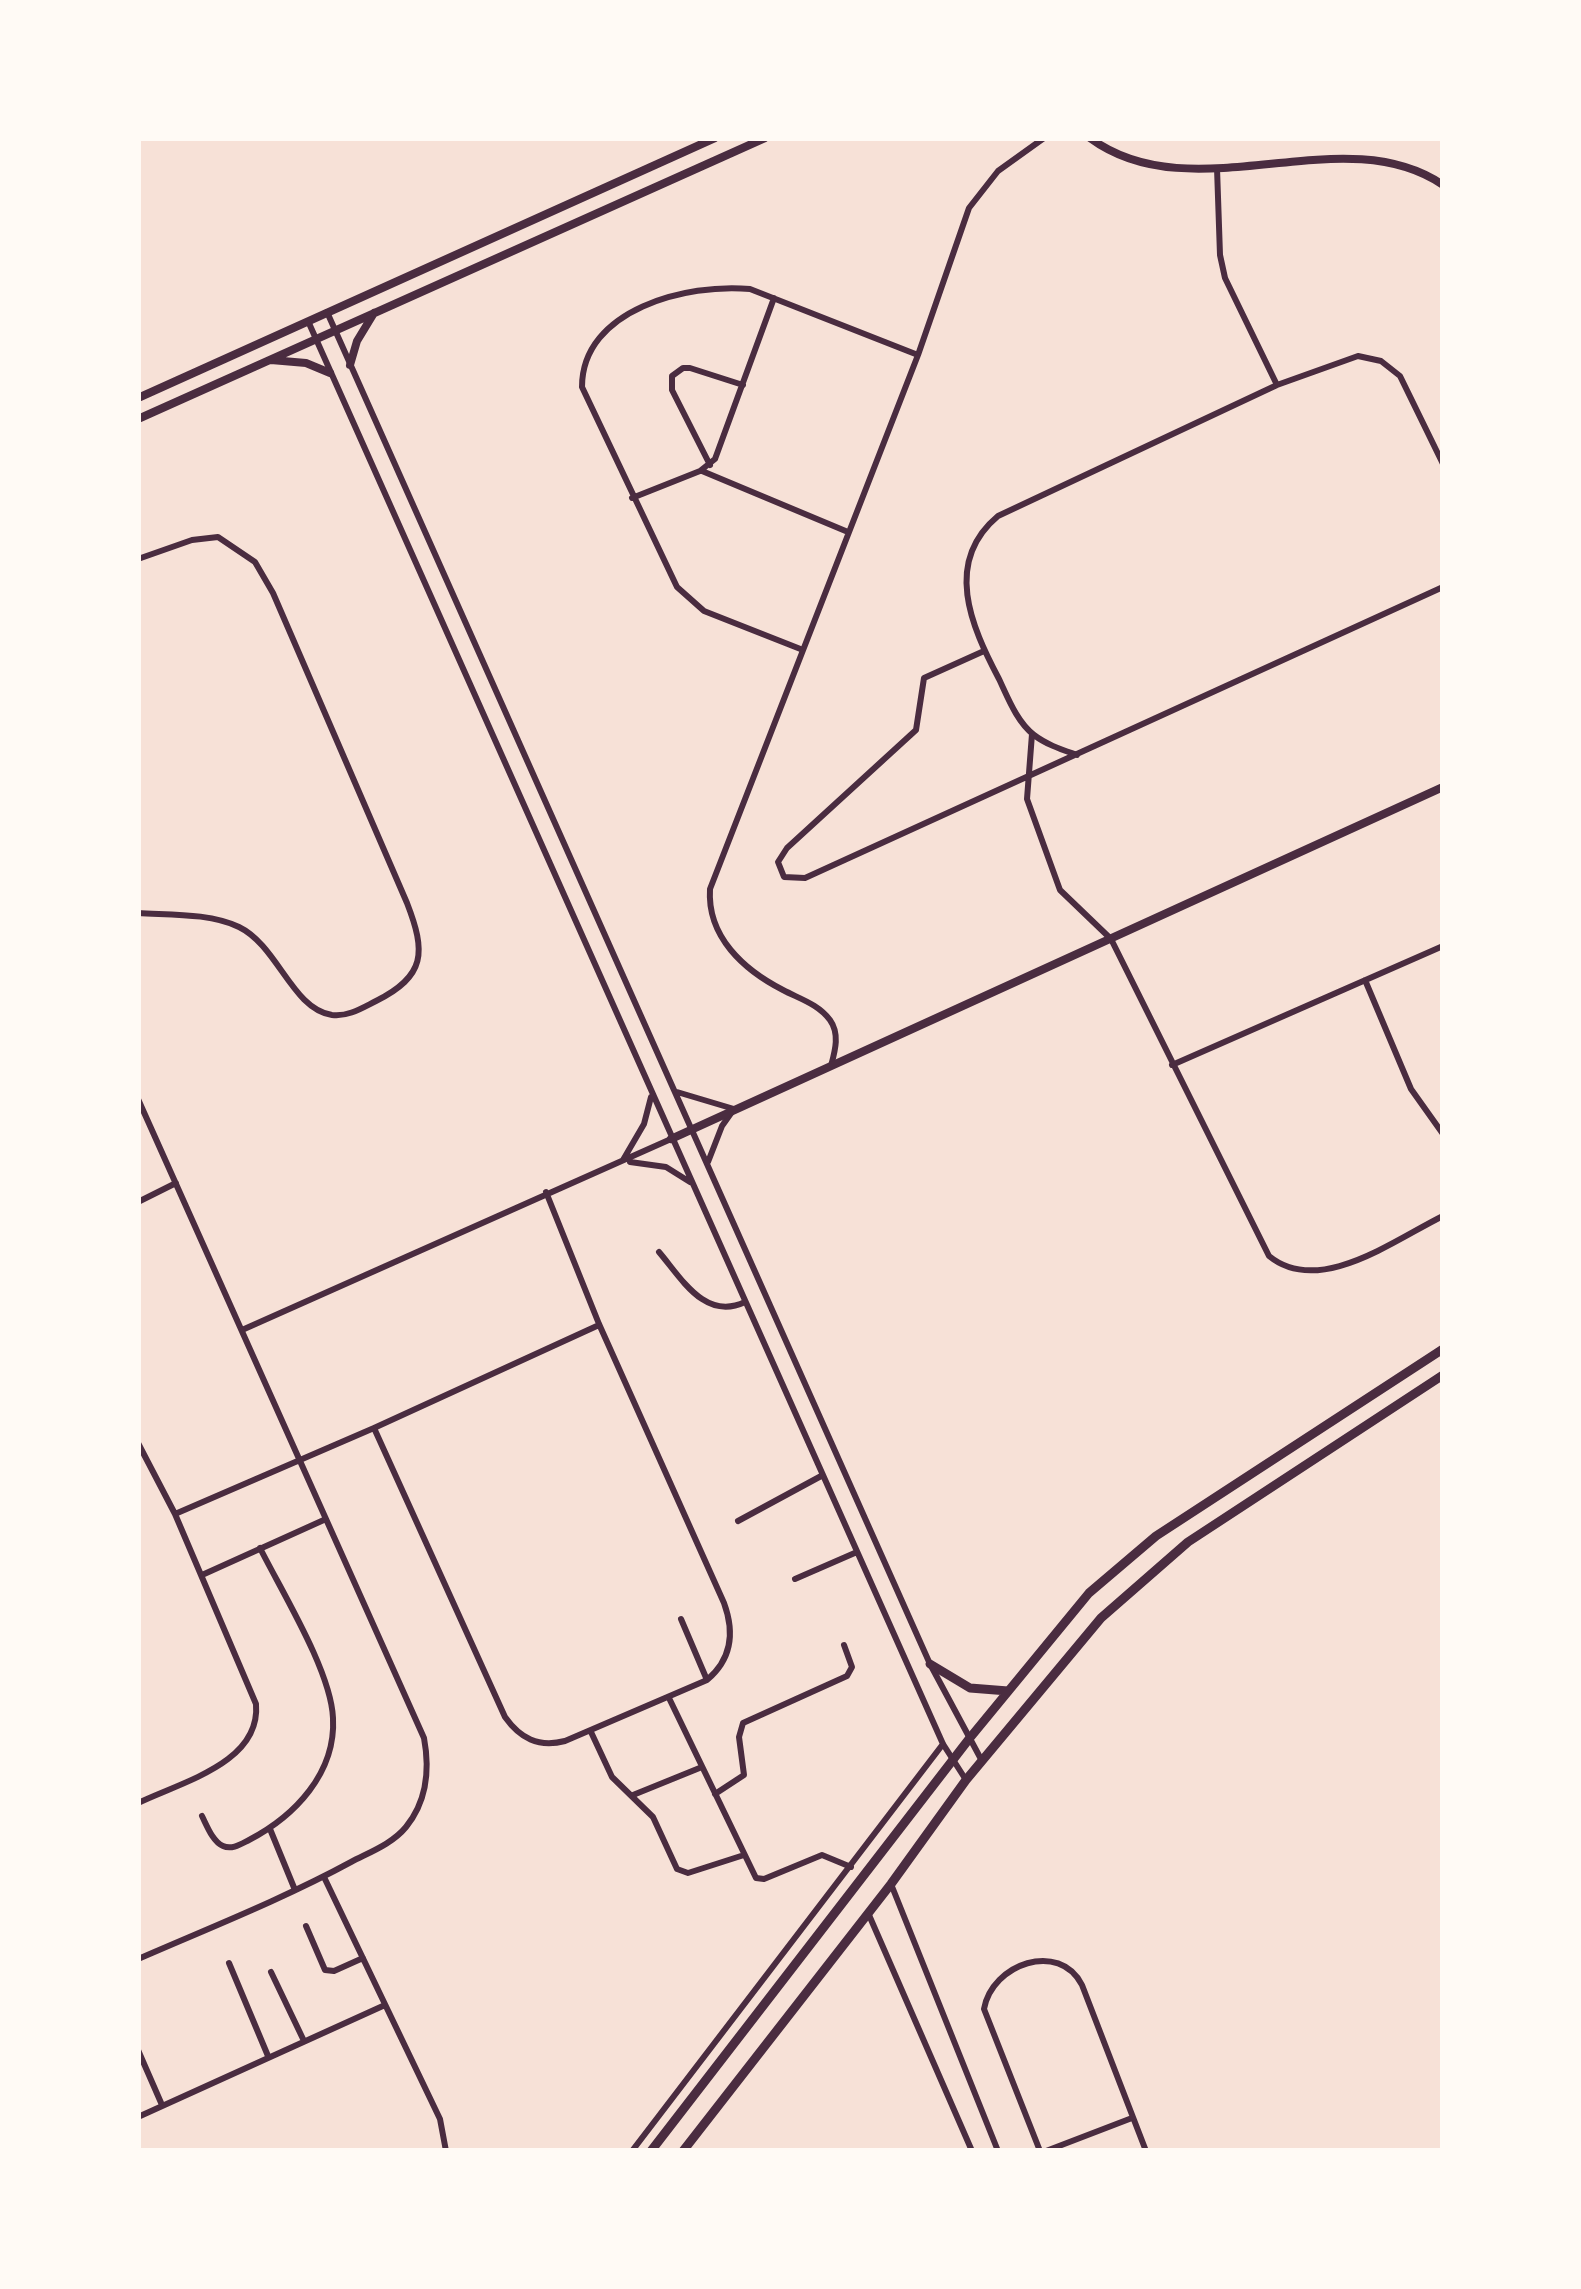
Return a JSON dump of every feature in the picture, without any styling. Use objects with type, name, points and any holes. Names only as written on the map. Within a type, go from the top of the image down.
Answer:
[{"type":"main road","points":[[651,2151],[969,1739],[1089,1593],[1129,1557],[1443,1348]]},
{"type":"main road","points":[[683,2151],[966,1780],[1075,1646],[1149,1574],[1216,1522],[1443,1375]]},
{"type":"main road","points":[[930,1664],[970,1688],[1008,1690]]},
{"type":"street","points":[[138,398],[716,138]]},
{"type":"street","points":[[138,419],[766,138]]},
{"type":"street","points":[[831,1066],[836,1043],[831,1022],[816,1006],[765,980],[734,956],[716,924],[710,901],[713,878],[918,355],[970,208],[998,171],[1044,138]]},
{"type":"street","points":[[1090,138],[1132,161],[1217,168],[1374,160],[1420,170],[1443,185]]},
{"type":"street","points":[[1217,168],[1225,278],[1277,385]]},
{"type":"street","points":[[803,650],[704,611],[677,587],[582,387],[592,345],[612,325],[678,291],[726,286],[750,289],[918,355]]},
{"type":"street","points":[[632,498],[710,465],[774,298]]},
{"type":"street","points":[[327,312],[930,1664],[982,1761]]},
{"type":"street","points":[[350,365],[357,341],[374,313]]},
{"type":"street","points":[[308,321],[943,1744],[966,1780]]},
{"type":"street","points":[[1077,755],[1032,734],[1018,718],[984,651],[967,603],[965,571],[976,540],[988,525],[1057,487],[1346,358],[1382,361],[1400,376],[1443,464]]},
{"type":"street","points":[[270,360],[306,363],[330,373]]},
{"type":"street","points":[[710,465],[672,390],[672,376],[690,368],[743,385]]},
{"type":"street","points":[[700,471],[848,532]]},
{"type":"street","points":[[138,560],[205,537],[232,542],[255,562],[407,903],[419,933],[419,957],[401,988],[348,1015],[333,1015],[306,1002],[268,948],[234,925],[138,913]]},
{"type":"street","points":[[984,651],[923,678],[916,730],[787,848],[778,862],[780,872],[793,880],[805,878],[1443,586]]},
{"type":"street","points":[[474,695],[493,685]]},
{"type":"street","points":[[1032,734],[1027,799],[1060,890],[1111,939],[1260,1244],[1288,1270],[1314,1273],[1337,1268],[1443,1216]]},
{"type":"street","points":[[242,1330],[546,1192],[621,1163],[1443,787]]},
{"type":"street","points":[[1172,1066],[1443,946]]},
{"type":"street","points":[[1365,980],[1411,1088],[1443,1135]]},
{"type":"street","points":[[673,1090],[734,1108]]},
{"type":"street","points":[[621,1163],[644,1124],[652,1093]]},
{"type":"street","points":[[138,1099],[424,1738],[428,1760],[422,1800],[403,1831],[324,1877],[138,1959]]},
{"type":"street","points":[[707,1165],[734,1108]]},
{"type":"street","points":[[138,1124],[147,1120]]},
{"type":"street","points":[[621,1163],[651,1162],[692,1184]]},
{"type":"street","points":[[138,1202],[176,1183]]},
{"type":"street","points":[[374,1428],[514,1730],[523,1737],[552,1744],[592,1732],[707,1680],[729,1650],[730,1619],[546,1192]]},
{"type":"street","points":[[658,1252],[708,1305],[723,1309],[745,1302]]},
{"type":"street","points":[[175,1514],[599,1324]]},
{"type":"street","points":[[138,1443],[175,1514],[256,1704],[253,1733],[230,1759],[138,1803]]},
{"type":"street","points":[[738,1521],[823,1475]]},
{"type":"street","points":[[202,1575],[326,1519]]},
{"type":"street","points":[[202,1816],[218,1843],[226,1847],[270,1829],[297,1807],[324,1767],[332,1742],[333,1718],[324,1679],[260,1548]]},
{"type":"street","points":[[795,1579],[857,1552]]},
{"type":"street","points":[[681,1619],[707,1680]]},
{"type":"street","points":[[715,1794],[744,1775],[739,1737],[743,1723],[848,1676],[852,1667],[844,1646]]},
{"type":"street","points":[[668,1697],[760,1879],[826,1855],[851,1867]]},
{"type":"street","points":[[592,1732],[613,1777],[653,1817],[682,1873],[744,1855]]},
{"type":"street","points":[[632,2151],[943,1744]]},
{"type":"street","points":[[633,1795],[702,1767]]},
{"type":"street","points":[[270,1829],[296,1890]]},
{"type":"street","points":[[324,1877],[440,2119],[446,2151]]},
{"type":"street","points":[[891,1884],[998,2151]]},
{"type":"street","points":[[867,1912],[972,2151]]},
{"type":"street","points":[[305,1926],[325,1970],[334,1971],[363,1958]]},
{"type":"street","points":[[1134,2118],[1043,2151],[984,2009],[992,1987],[1025,1965],[1052,1960],[1072,1967],[1077,1975],[1134,2118],[1146,2151]]},
{"type":"street","points":[[229,1963],[268,2056]]},
{"type":"street","points":[[271,1972],[304,2041]]},
{"type":"street","points":[[138,2117],[385,2005]]},
{"type":"street","points":[[138,2050],[162,2105]]}]
